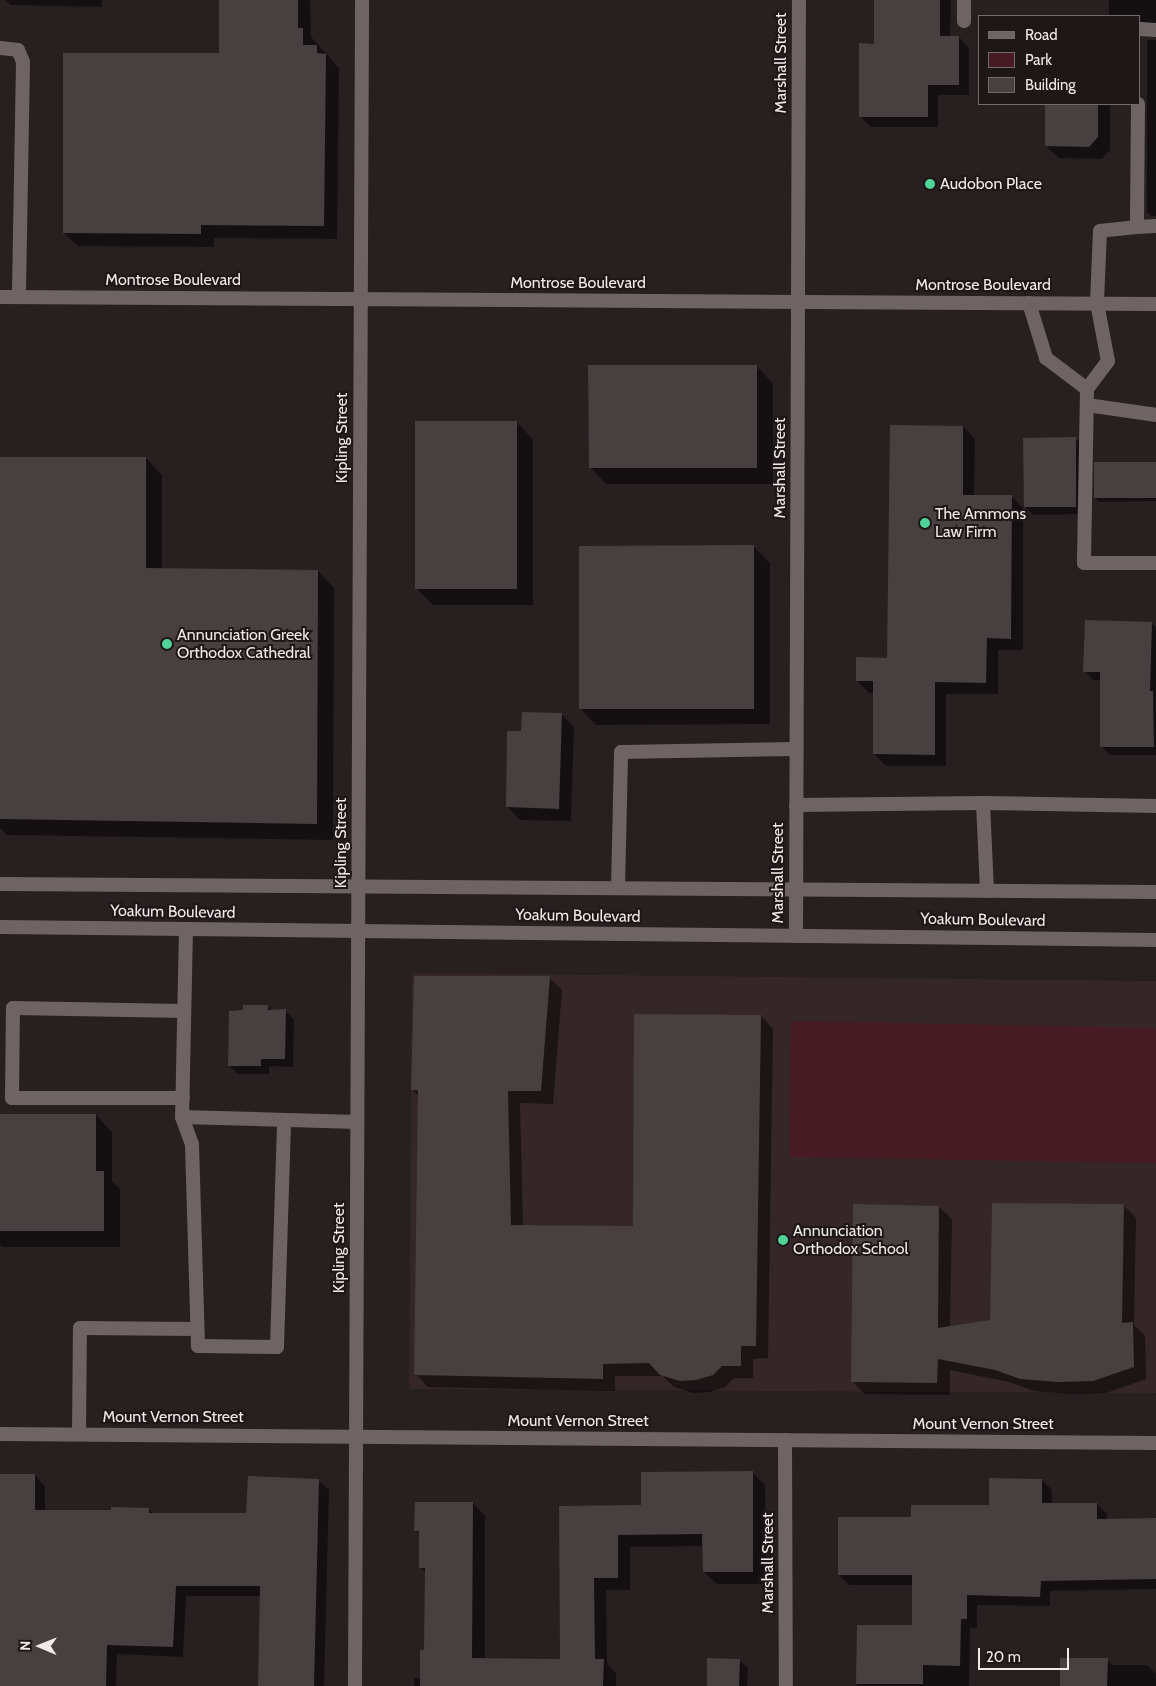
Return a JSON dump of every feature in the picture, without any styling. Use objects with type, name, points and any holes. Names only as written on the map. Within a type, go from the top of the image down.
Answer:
[{"type":"street","name":"Kipling Street","points":[[355,1686],[362,0]]},
{"type":"street","name":"Marshall Street","points":[[796,936],[799,0]]},
{"type":"street","points":[[964,0],[964,21]]},
{"type":"street","points":[[1141,29],[1156,30]]},
{"type":"street","points":[[0,48],[18,50],[23,62],[19,297]]},
{"type":"street","points":[[1137,227],[1138,105]]},
{"type":"street","points":[[1156,226],[1100,232],[1097,303],[1108,361],[1087,389],[1084,563],[1156,563]]},
{"type":"street","name":"Montrose Boulevard","points":[[0,296],[1156,304]]},
{"type":"street","points":[[1029,303],[1046,358],[1087,389]]},
{"type":"street","points":[[1087,405],[1156,415]]},
{"type":"street","points":[[618,888],[621,752],[796,749]]},
{"type":"street","points":[[982,803],[987,891]]},
{"type":"street","points":[[796,805],[982,803],[1156,806]]},
{"type":"street","name":"Yoakum Boulevard","points":[[0,884],[1156,892]]},
{"type":"street","name":"Yoakum Boulevard","points":[[0,927],[1156,940]]},
{"type":"street","points":[[186,929],[182,1118],[192,1144],[198,1346],[277,1347],[284,1120]]},
{"type":"street","points":[[183,1098],[12,1098],[13,1008],[184,1011]]},
{"type":"street","points":[[182,1118],[357,1122]]},
{"type":"street","points":[[80,1434],[80,1328],[198,1329]]},
{"type":"street","name":"Mount Vernon Street","points":[[0,1434],[1156,1443]]},
{"type":"street","name":"Marshall Street","points":[[785,1440],[786,1686]]},
{"type":"shaded area","name":"Annunciation Orthodox School","points":[[412,973],[1156,981],[1156,1393],[409,1389]]},
{"type":"green space","points":[[791,1021],[1156,1028],[1156,1163],[789,1157]]},
{"type":"building","points":[[219,0],[298,0],[298,28],[303,28],[303,45],[317,45],[317,53],[326,54],[324,226],[201,225],[201,234],[63,233],[63,53],[219,53]]},
{"type":"building","points":[[874,0],[940,0],[940,36],[959,36],[959,85],[928,85],[928,117],[859,117],[859,43],[874,44]]},
{"type":"building","points":[[1045,105],[1098,105],[1098,137],[1089,147],[1045,146]]},
{"type":"building","points":[[588,365],[757,365],[757,468],[589,468]]},
{"type":"building","points":[[415,421],[517,421],[517,589],[415,589]]},
{"type":"building","points":[[890,425],[963,426],[963,495],[1012,495],[1011,639],[987,638],[986,683],[935,682],[935,755],[873,754],[873,681],[856,681],[856,657],[887,658]]},
{"type":"building","points":[[1076,437],[1076,507],[1024,507],[1023,438]]},
{"type":"building","name":"Annunciation Greek Orthodox Cathedral","points":[[0,457],[146,457],[146,568],[318,570],[317,824],[0,819]]},
{"type":"building","points":[[1094,462],[1156,462],[1156,498],[1094,498]]},
{"type":"building","points":[[754,545],[754,709],[579,709],[579,546]]},
{"type":"building","points":[[1085,620],[1152,622],[1150,691],[1153,691],[1154,747],[1100,747],[1100,672],[1083,672]]},
{"type":"building","points":[[522,712],[562,713],[559,809],[506,807],[507,731],[521,731]]},
{"type":"building","points":[[414,976],[550,976],[541,1091],[508,1091],[511,1225],[633,1226],[634,1014],[761,1015],[756,1346],[741,1346],[741,1366],[722,1366],[713,1375],[696,1380],[680,1381],[660,1375],[649,1363],[603,1364],[603,1379],[414,1375],[418,1090],[411,1090]]},
{"type":"building","points":[[243,1005],[268,1005],[268,1010],[286,1009],[285,1059],[261,1059],[261,1066],[228,1066],[229,1011],[243,1010]]},
{"type":"building","points":[[0,1114],[96,1114],[96,1171],[104,1171],[104,1231],[0,1231]]},
{"type":"building","points":[[992,1203],[1124,1204],[1122,1323],[1133,1322],[1134,1367],[1093,1381],[1058,1382],[1020,1379],[995,1370],[938,1359],[937,1383],[851,1382],[853,1204],[939,1206],[938,1328],[990,1320]]},
{"type":"building","points":[[753,1471],[753,1572],[703,1572],[702,1534],[618,1535],[618,1578],[594,1578],[595,1659],[604,1659],[603,1686],[420,1686],[420,1650],[424,1650],[425,1568],[419,1568],[419,1531],[414,1531],[415,1502],[473,1502],[472,1658],[560,1659],[559,1506],[641,1505],[641,1472]]},
{"type":"building","points":[[0,1474],[35,1474],[35,1510],[111,1510],[111,1507],[149,1508],[149,1513],[246,1513],[248,1476],[319,1479],[314,1686],[258,1686],[260,1586],[176,1586],[173,1647],[107,1645],[106,1686],[0,1686]]},
{"type":"building","points":[[989,1478],[1042,1479],[1042,1503],[1097,1503],[1097,1519],[1156,1518],[1156,1579],[1041,1581],[1040,1597],[967,1595],[967,1619],[961,1619],[960,1666],[923,1665],[923,1684],[856,1684],[857,1625],[912,1625],[912,1575],[838,1575],[838,1517],[911,1517],[911,1505],[989,1505]]},
{"type":"building","points":[[707,1658],[740,1659],[739,1686],[707,1686]]},
{"type":"building","points":[[1060,1658],[1108,1658],[1107,1686],[1060,1686]]},
{"type":"place","name":"Audobon Place","points":[[930,184]]},
{"type":"place","name":"The Ammons Law Firm","points":[[925,523]]},
{"type":"place","name":"Annunciation Greek Orthodox Cathedral","points":[[167,644]]},
{"type":"place","name":"Annunciation Orthodox School","points":[[783,1240]]}]
